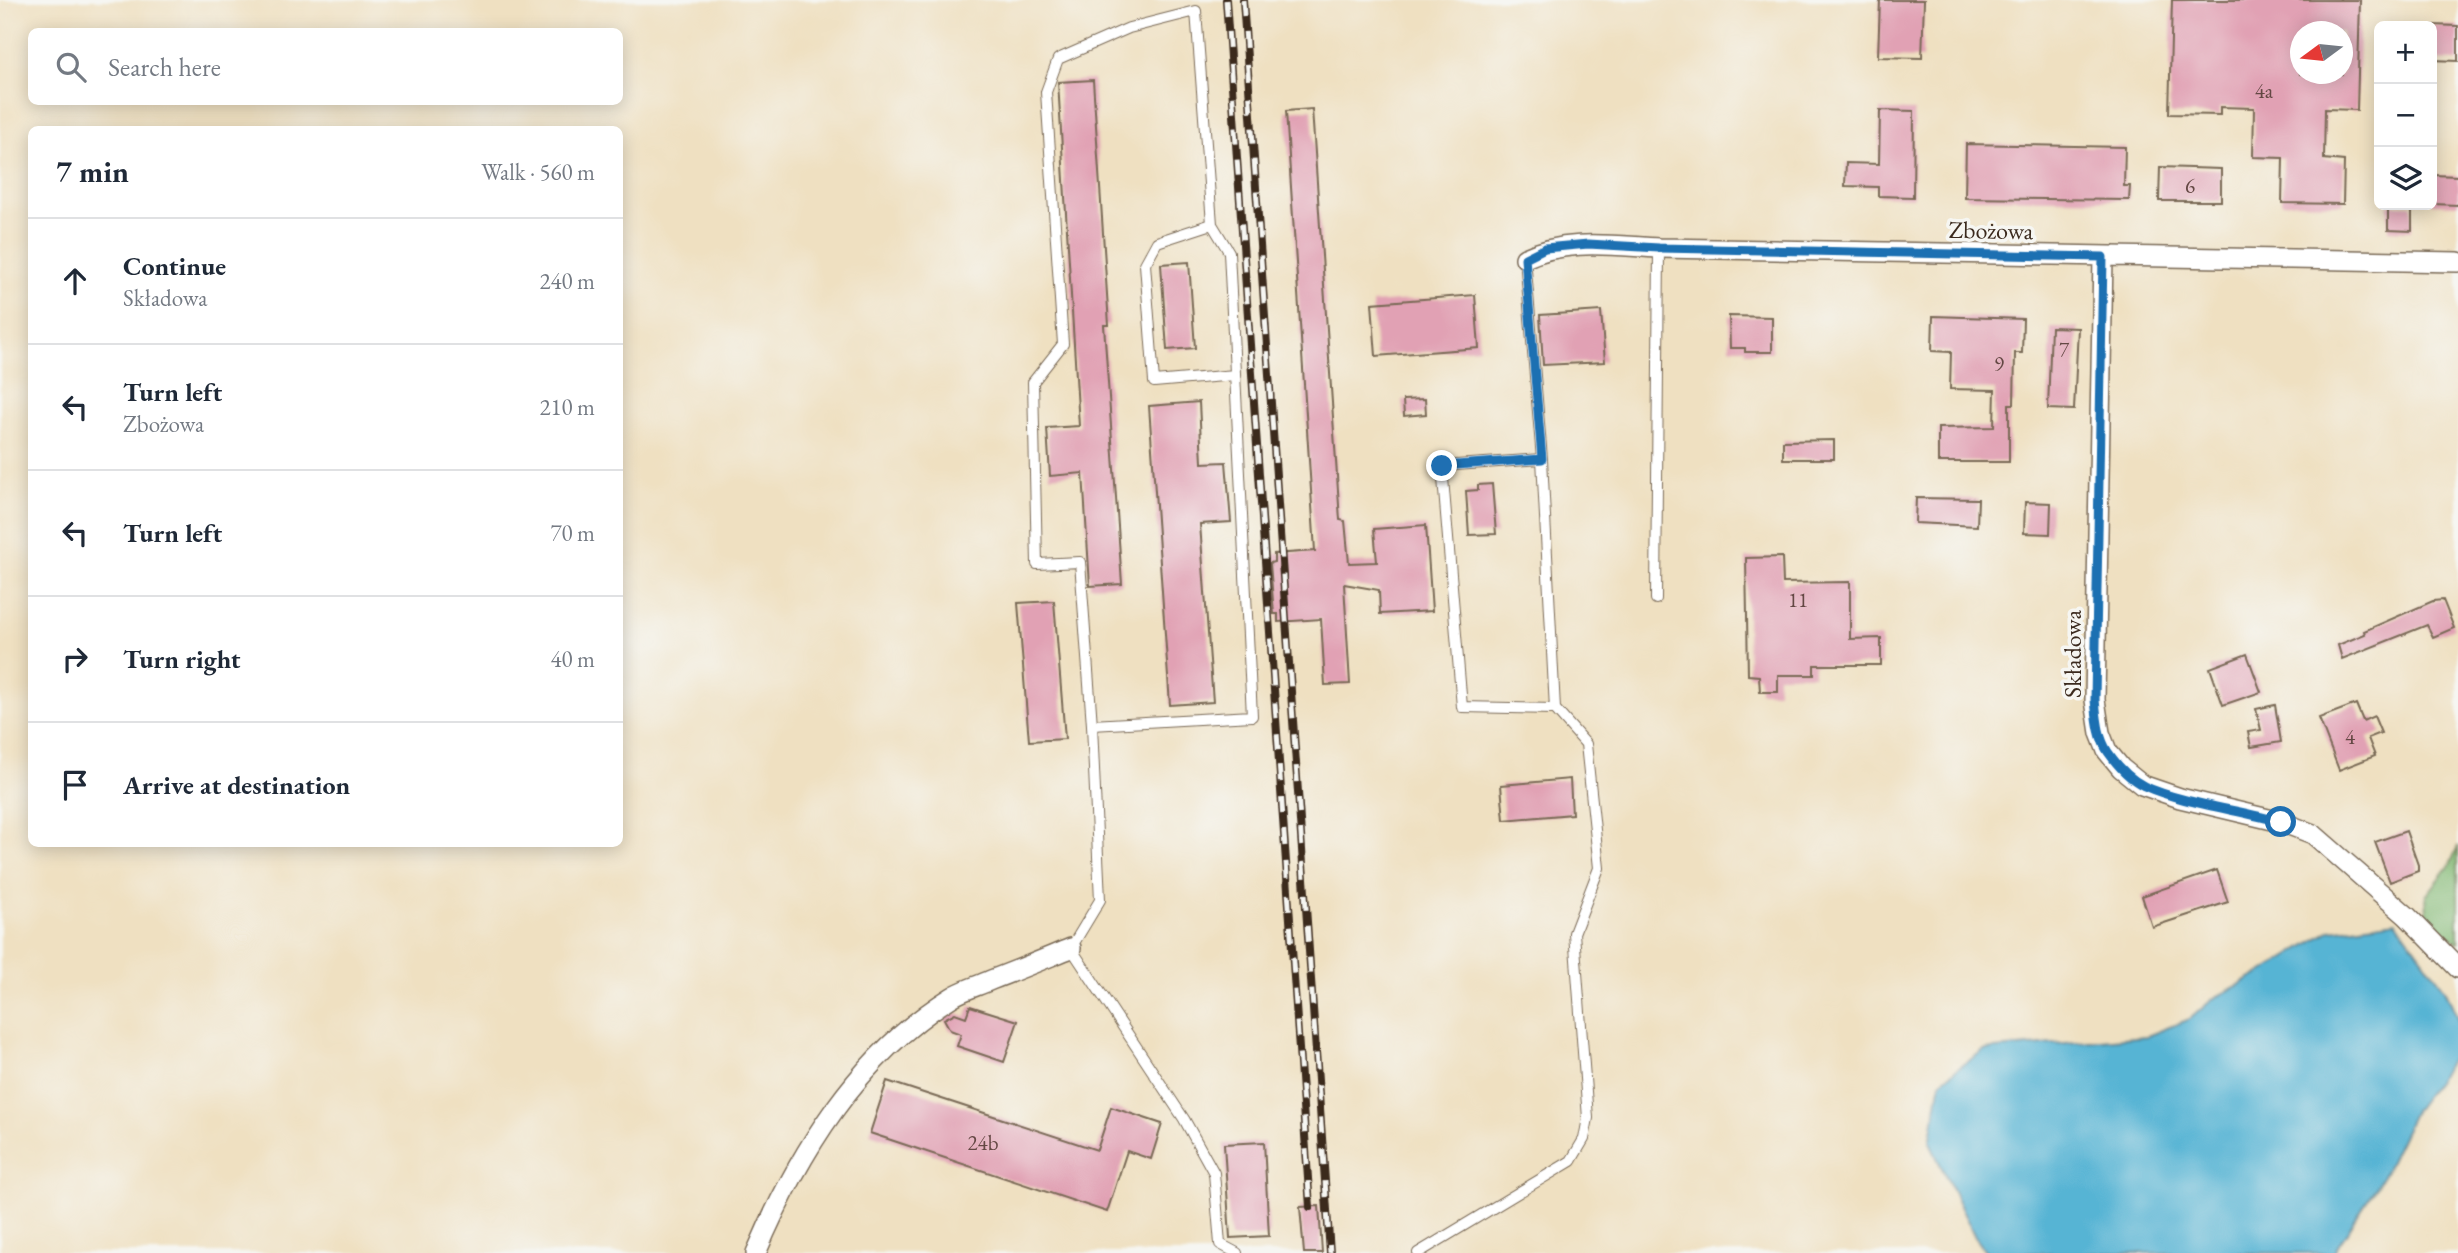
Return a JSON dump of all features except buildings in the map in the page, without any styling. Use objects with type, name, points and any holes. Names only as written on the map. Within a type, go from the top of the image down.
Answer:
[{"type":"street","name":"Zbożowa","points":[[1525,258],[1545,248],[1588,244],[1659,248],[2458,262]]},
{"type":"street","name":"Składowa","points":[[2103,257],[2095,700],[2100,733],[2107,751],[2121,768],[2142,785],[2281,822],[2313,834],[2407,916],[2458,968]]},
{"type":"street","points":[[756,1253],[789,1181],[831,1112],[870,1067],[928,1013],[954,995],[1071,948]]},
{"type":"lane","points":[[1092,726],[1252,716],[1229,252],[1212,223],[1196,11],[1129,28],[1058,59],[1046,92],[1063,344],[1033,382],[1037,564],[1080,562],[1092,726],[1100,900],[1071,948],[1184,1119],[1214,1173],[1220,1244],[1237,1253]]},
{"type":"lane","points":[[1212,223],[1157,242],[1145,264],[1154,382],[1235,375]]},
{"type":"lane","points":[[1656,599],[1659,248]]},
{"type":"lane","points":[[1418,1253],[1571,1161],[1584,1139],[1588,1118],[1574,933],[1599,868],[1587,744],[1555,709],[1542,459],[1525,258]]},
{"type":"lane","points":[[1542,459],[1442,466],[1462,707],[1555,709]]},
{"type":"green space","points":[[2458,846],[2456,943],[2427,913],[2426,896],[2450,865]]},
{"type":"water","points":[[2396,921],[2445,989],[2458,1019],[2458,1051],[2414,1111],[2384,1174],[2333,1253],[1987,1253],[1975,1237],[1930,1143],[1941,1081],[1984,1050],[2147,1036],[2190,1019],[2214,998],[2260,974],[2331,930]]},
{"type":"railway","points":[[1226,0],[1310,1207]]},
{"type":"railway","points":[[1243,0],[1330,1253]]},
{"type":"route","points":[[1442,466],[1542,459],[1525,258],[1545,248],[1588,244],[1659,248],[2103,257],[2095,700],[2100,733],[2107,751],[2121,768],[2142,785],[2281,822]]}]
